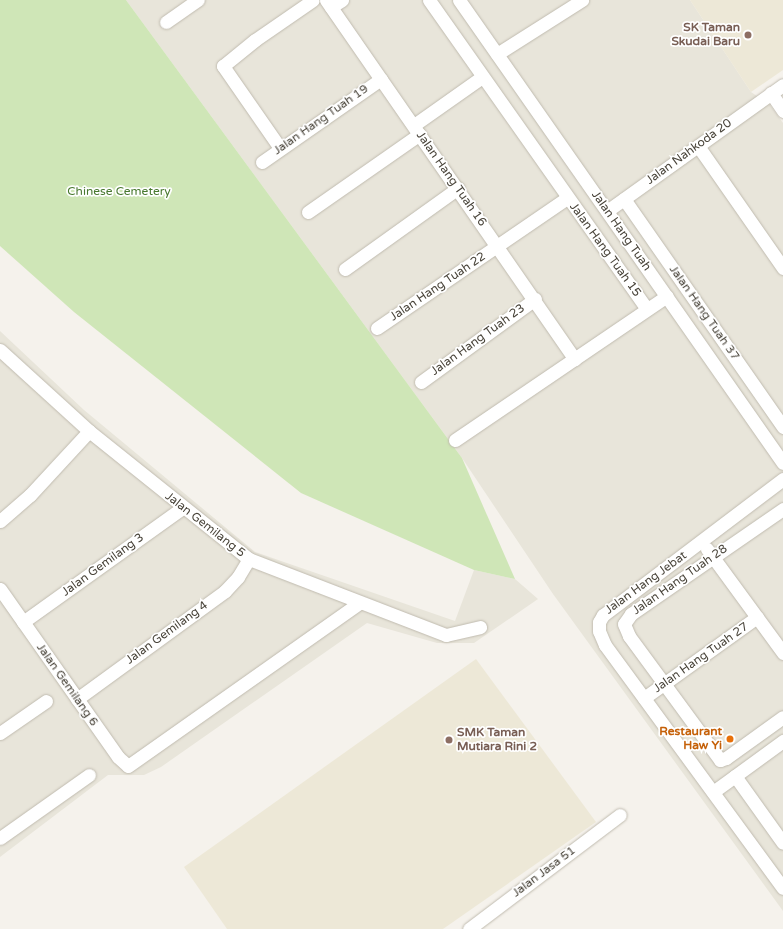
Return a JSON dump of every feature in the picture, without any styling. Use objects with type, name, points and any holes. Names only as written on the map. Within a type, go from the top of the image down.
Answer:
[{"type":"street","points":[[166,22],[198,0]]},
{"type":"street","points":[[280,148],[223,66],[232,57],[314,0]]},
{"type":"street","name":"Jalan Hang Tuah 15","points":[[429,0],[566,198],[647,309],[455,440]]},
{"type":"street","name":"Jalan Hang Tuah","points":[[459,0],[783,463]]},
{"type":"street","points":[[497,54],[582,0]]},
{"type":"street","name":"Jalan Hang Tuah 16","points":[[333,2],[381,79],[535,299],[575,359]]},
{"type":"street","points":[[308,212],[417,129],[482,77]]},
{"type":"street","name":"Jalan Hang Tuah 19","points":[[262,162],[381,79]]},
{"type":"street","name":"Jalan Nahkoda 20","points":[[607,211],[783,84]]},
{"type":"street","points":[[771,93],[783,111]]},
{"type":"street","points":[[698,146],[783,268]]},
{"type":"street","points":[[345,269],[458,188]]},
{"type":"street","name":"Jalan Hang Tuah 22","points":[[377,328],[566,198]]},
{"type":"street","name":"Jalan Hang Tuah 37","points":[[624,199],[783,427]]},
{"type":"street","points":[[647,309],[666,296]]},
{"type":"street","name":"Jalan Hang Tuah 23","points":[[421,382],[535,299]]},
{"type":"street","name":"Jalan Gemilang 5","points":[[0,350],[89,431],[182,508],[249,559],[359,603],[446,635],[480,627]]},
{"type":"street","points":[[0,521],[30,495],[89,431]]},
{"type":"street","name":"Jalan Hang Jebat","points":[[783,479],[702,542],[603,615],[599,622],[599,631],[605,644],[783,888]]},
{"type":"street","name":"Jalan Gemilang 3","points":[[23,622],[182,508]]},
{"type":"street","name":"Jalan Hang Tuah 28","points":[[783,508],[626,618],[624,630],[720,760],[723,760],[783,717]]},
{"type":"street","points":[[702,542],[783,653]]},
{"type":"street","name":"Jalan Gemilang 4","points":[[77,699],[225,592],[238,577],[249,559]]},
{"type":"street","name":"Jalan Gemilang 6","points":[[0,589],[118,757],[128,766],[359,603]]},
{"type":"street","name":"Jalan Hang Tuah 27","points":[[644,698],[757,617]]},
{"type":"street","points":[[0,733],[46,701]]},
{"type":"street","points":[[713,792],[783,741]]},
{"type":"street","points":[[0,838],[89,775]]},
{"type":"street","points":[[735,776],[783,843]]},
{"type":"street","name":"Jalan Jasa 51","points":[[469,929],[620,815]]},
{"type":"shaded area","points":[[126,0],[690,0],[751,92],[770,105],[783,123],[783,911],[553,594],[462,458]]},
{"type":"shaded area","name":"SK Taman Skudai Baru","points":[[690,0],[783,0],[783,70],[751,92]]},
{"type":"shaded area","points":[[0,331],[84,410],[255,552],[455,621],[474,570],[515,579],[538,599],[474,643],[437,643],[367,623],[161,767],[144,775],[108,775],[0,857]]},
{"type":"shaded area","name":"SMK Taman Mutiara Rini 2","points":[[476,659],[596,822],[443,929],[227,929],[184,867]]},
{"type":"green space","name":"Chinese Cemetery","points":[[0,0],[126,0],[462,458],[515,579],[474,570],[301,493],[74,312],[0,246]]},
{"type":"place","name":"SK Taman Skudai Baru","points":[[748,35]]},
{"type":"place","name":"Restaurant Haw Yi","points":[[730,739]]},
{"type":"place","name":"SMK Taman Mutiara Rini 2","points":[[449,740]]}]
